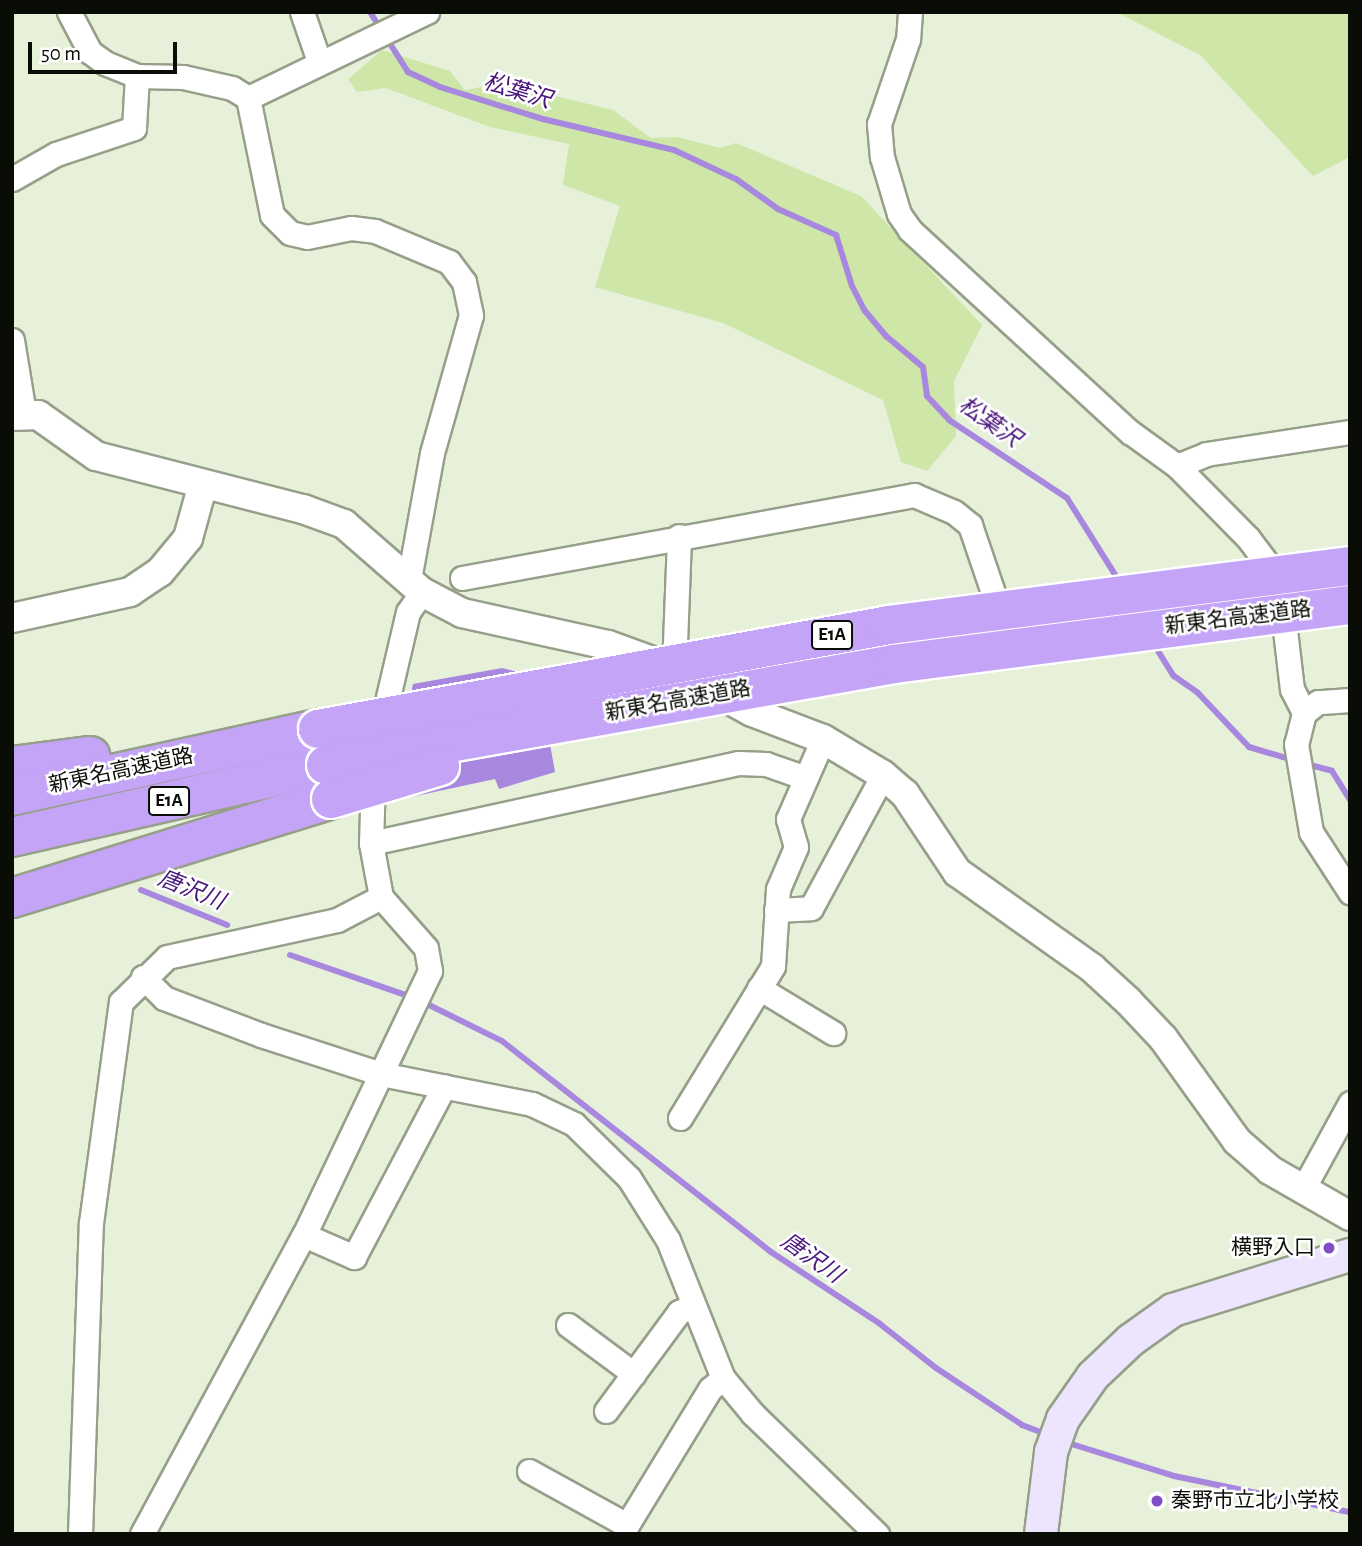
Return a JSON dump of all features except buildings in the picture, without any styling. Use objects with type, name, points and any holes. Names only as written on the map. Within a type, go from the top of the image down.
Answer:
[{"type":"highway","name":"新東名高速道路","points":[[12,838],[889,625],[1350,566]]},
{"type":"highway","name":"新東名高速道路","points":[[12,796],[325,764],[894,664],[1350,605]]},
{"type":"highway","points":[[12,766],[325,764]]},
{"type":"highway","points":[[12,898],[325,764]]},
{"type":"main road","points":[[1041,1534],[1051,1452],[1063,1419],[1093,1376],[1131,1340],[1173,1310],[1350,1255]]},
{"type":"street","points":[[69,12],[90,52],[105,64],[137,76],[184,77],[232,88],[248,98],[272,215],[290,233],[307,237],[351,228],[375,231],[449,262],[464,282],[471,316],[432,453],[416,586],[387,686],[371,795],[371,843],[380,897],[426,948],[430,971],[304,1235],[142,1534]]},
{"type":"street","points":[[302,12],[319,61]]},
{"type":"street","points":[[248,98],[319,61],[427,12]]},
{"type":"street","points":[[910,12],[908,39],[879,124],[885,169],[899,214],[910,230],[1130,432],[1177,466],[1248,538],[1279,579],[1292,689],[1304,713],[1296,754],[1311,832],[1350,892]]},
{"type":"street","points":[[12,179],[68,148],[134,128],[137,76]]},
{"type":"street","points":[[12,340],[18,414],[37,415],[96,456],[303,509],[344,524],[416,586],[462,613],[608,645],[674,669],[752,712],[823,739],[883,775],[905,794],[957,872],[1092,968],[1163,1038],[1237,1141],[1270,1170],[1350,1216]]},
{"type":"street","points":[[1177,466],[1206,454],[1350,432]]},
{"type":"street","points":[[12,618],[130,592],[160,572],[188,538],[203,484]]},
{"type":"street","points":[[462,578],[679,536],[914,495],[954,512],[970,525],[1015,658]]},
{"type":"street","points":[[674,669],[679,536]]},
{"type":"street","points":[[1304,713],[1318,702],[1350,700]]},
{"type":"street","points":[[680,1118],[773,966],[778,889],[796,847],[788,820],[823,739]]},
{"type":"street","points":[[371,843],[738,763],[766,764],[806,778]]},
{"type":"street","points":[[776,910],[811,908],[883,775]]},
{"type":"street","points":[[80,1534],[91,1223],[121,1002],[143,977],[166,957],[337,920],[380,897]]},
{"type":"street","points":[[143,977],[164,998],[381,1074],[532,1104],[574,1124],[629,1178],[668,1240],[723,1378],[753,1413],[877,1534]]},
{"type":"street","points":[[760,988],[833,1033]]},
{"type":"street","points":[[304,1235],[354,1256],[444,1086]]},
{"type":"street","points":[[1303,1189],[1350,1103]]},
{"type":"street","points":[[606,1411],[678,1312],[693,1306]]},
{"type":"street","points":[[568,1325],[634,1374]]},
{"type":"street","points":[[529,1471],[627,1525],[710,1389],[723,1378]]},
{"type":"green space","points":[[1116,12],[1350,12],[1350,157],[1313,176],[1200,55]]},
{"type":"green space","points":[[382,50],[450,71],[465,90],[502,83],[613,110],[651,138],[677,137],[720,148],[736,143],[861,196],[982,325],[954,381],[956,436],[927,471],[901,462],[883,400],[723,323],[595,287],[620,206],[563,185],[569,144],[490,127],[386,88],[357,92],[348,79]]},
{"type":"shaded area","points":[[502,668],[538,677],[555,772],[499,789],[495,779],[397,800],[394,768],[413,684]]},
{"type":"waterway","name":"松葉沢","points":[[370,12],[408,72],[440,87],[543,119],[674,150],[736,179],[778,209],[836,235],[852,286],[865,311],[886,336],[923,367],[927,396],[949,420],[1067,498],[1121,584]]},
{"type":"waterway","name":"松葉沢","points":[[1153,643],[1174,676],[1198,693],[1249,747],[1293,760]]},
{"type":"waterway","name":"松葉沢","points":[[1303,763],[1332,771],[1350,800]]},
{"type":"waterway","name":"唐沢川","points":[[141,890],[227,925]]},
{"type":"waterway","name":"唐沢川","points":[[290,955],[411,997]]},
{"type":"waterway","name":"唐沢川","points":[[421,1001],[502,1041],[771,1252],[880,1324],[936,1368],[1022,1425],[1048,1435]]},
{"type":"waterway","name":"唐沢川","points":[[1065,1442],[1174,1476],[1350,1512]]},
{"type":"place","name":"横野入口","points":[[1329,1248]]},
{"type":"place","name":"秦野市立北小学校","points":[[1157,1501]]}]
